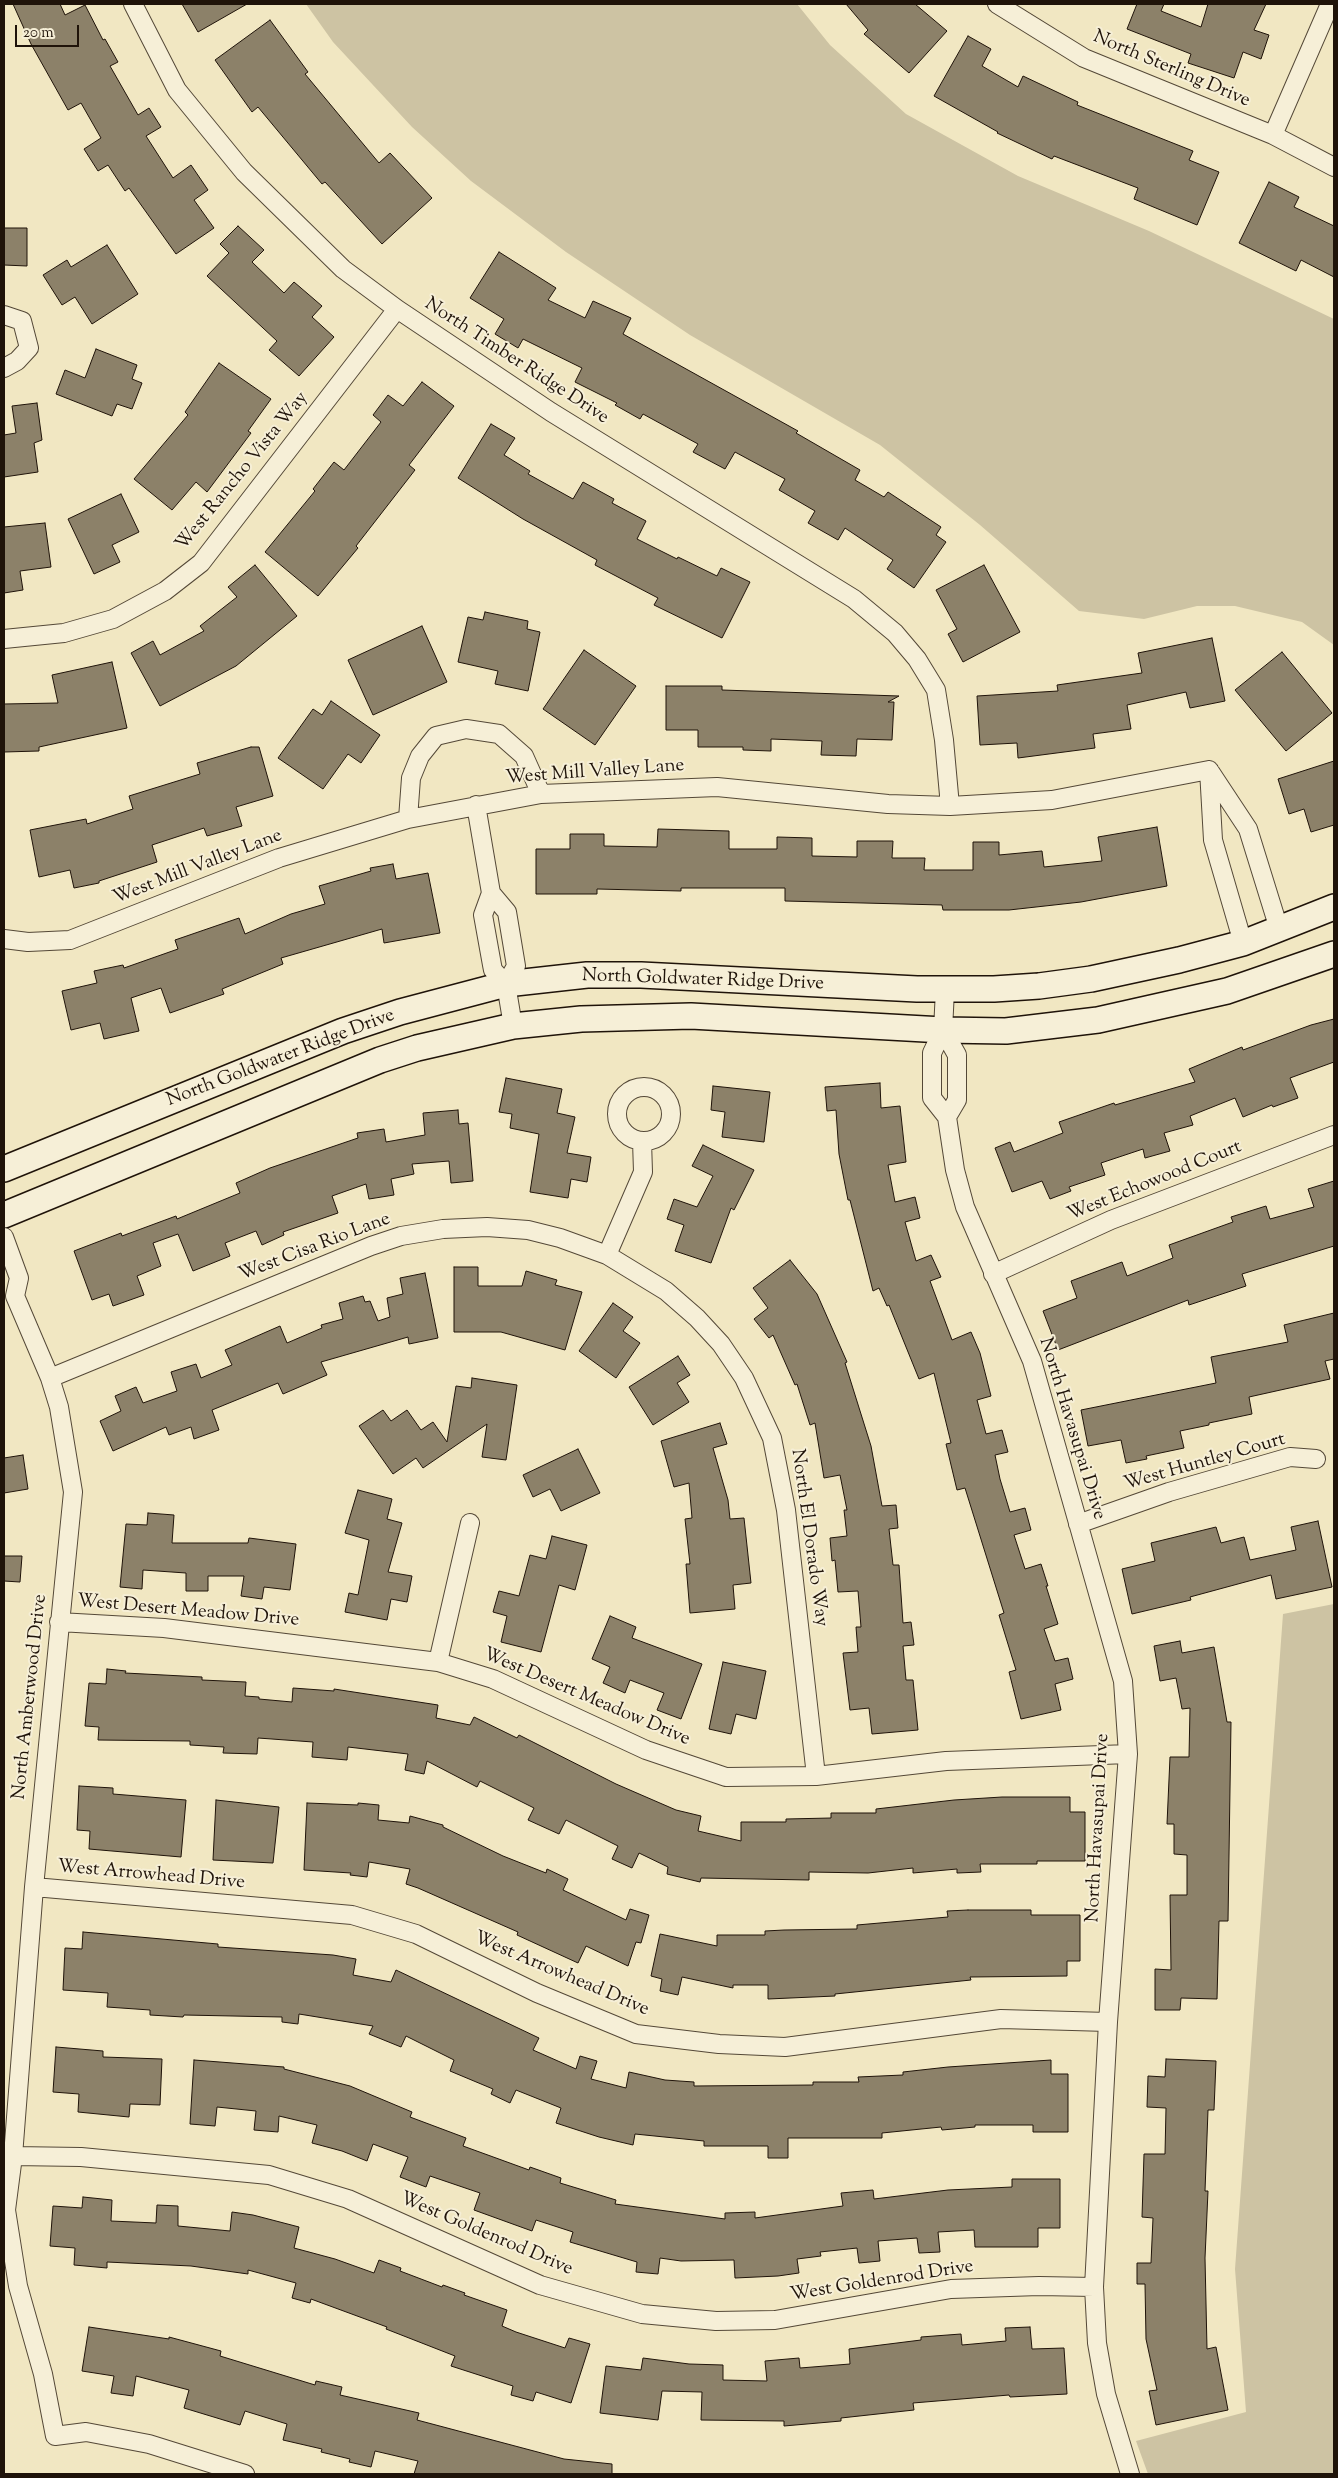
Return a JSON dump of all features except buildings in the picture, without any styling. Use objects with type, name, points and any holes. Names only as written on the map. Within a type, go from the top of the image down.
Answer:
[{"type":"street","name":"North Timber Ridge Drive","points":[[133,4],[177,90],[244,172],[343,269],[398,309],[551,412],[854,599],[895,633],[918,659],[936,690],[944,740],[950,806]]},
{"type":"street","name":"North Sterling Drive","points":[[996,4],[1084,58],[1273,136],[1334,166]]},
{"type":"street","points":[[1273,136],[1330,4]]},
{"type":"street","name":"West Rancho Vista Way","points":[[4,640],[64,633],[113,619],[165,592],[201,563],[398,309]]},
{"type":"street","points":[[4,315],[22,321],[29,348],[17,361],[4,368]]},
{"type":"street","points":[[408,818],[411,778],[420,756],[436,736],[466,729],[499,734],[524,756],[541,794]]},
{"type":"street","points":[[1209,770],[1248,828],[1279,929]]},
{"type":"street","points":[[1209,770],[1213,840],[1243,943]]},
{"type":"street","name":"West Mill Valley Lane","points":[[4,939],[28,942],[70,940],[279,858],[408,818],[541,794],[717,787],[888,804],[950,806],[1052,800],[1209,770]]},
{"type":"street","points":[[476,805],[491,893],[483,915],[494,970],[506,984],[514,1026]]},
{"type":"street","points":[[491,893],[507,912],[516,966],[506,984]]},
{"type":"street","name":"North Goldwater Ridge Drive","points":[[4,1169],[343,1031],[400,1012],[506,984],[587,975],[641,975],[945,990],[1003,989],[1091,979],[1179,960],[1243,943],[1334,907]]},
{"type":"street","name":"North Goldwater Ridge Drive","points":[[4,1215],[380,1060],[417,1048],[514,1026],[581,1019],[691,1016],[943,1030],[1006,1031],[1098,1020],[1227,991],[1334,954]]},
{"type":"street","name":"North Havasupai Drive","points":[[945,990],[943,1030],[932,1053],[932,1098],[947,1117],[955,1170],[966,1207],[993,1274],[1032,1361],[1123,1681],[1128,1754],[1108,2022],[1094,2287],[1097,2343],[1106,2394],[1130,2474]]},
{"type":"street","points":[[943,1030],[957,1054],[957,1100],[947,1117]]},
{"type":"street","name":"West Echowood Court","points":[[993,1274],[1111,1220],[1334,1134]]},
{"type":"street","points":[[607,1254],[643,1172],[642,1141]]},
{"type":"street","name":"West Cisa Rio Lane","points":[[50,1378],[371,1246],[401,1236],[443,1229],[487,1227],[528,1230],[560,1238],[607,1254]]},
{"type":"street","name":"North Amberwood Drive","points":[[4,1236],[19,1278],[10,1293],[50,1378],[59,1408],[73,1492],[34,1887],[13,2156],[6,2210],[18,2286],[43,2374],[55,2436],[86,2432],[149,2444],[245,2474]]},
{"type":"street","name":"North El Dorado Way","points":[[607,1254],[666,1291],[697,1318],[721,1344],[744,1378],[772,1438],[786,1510],[816,1776]]},
{"type":"street","name":"West Huntley Court","points":[[1078,1524],[1169,1492],[1290,1457],[1316,1460]]},
{"type":"street","points":[[438,1662],[470,1523]]},
{"type":"street","name":"West Desert Meadow Drive","points":[[59,1622],[164,1628],[438,1662],[493,1680],[646,1750],[726,1777],[816,1776],[946,1761],[1128,1754]]},
{"type":"street","name":"West Arrowhead Drive","points":[[34,1887],[352,1915],[416,1934],[537,1993],[636,2034],[720,2044],[785,2047],[1001,2019],[1108,2022]]},
{"type":"street","name":"West Goldenrod Drive","points":[[13,2156],[80,2158],[269,2175],[348,2199],[540,2285],[642,2314],[716,2322],[775,2320],[951,2289],[1094,2287]]},
{"type":"shaded area","points":[[306,4],[797,4],[830,45],[906,114],[1018,176],[1149,231],[1334,319],[1334,645],[1302,622],[1235,606],[1197,606],[1144,619],[1079,611],[980,525],[880,445],[690,335],[566,252],[471,181],[412,127],[333,42]]},
{"type":"shaded area","points":[[1334,1604],[1334,2474],[1148,2474],[1136,2441],[1246,2412],[1235,2269],[1283,1614]]}]
